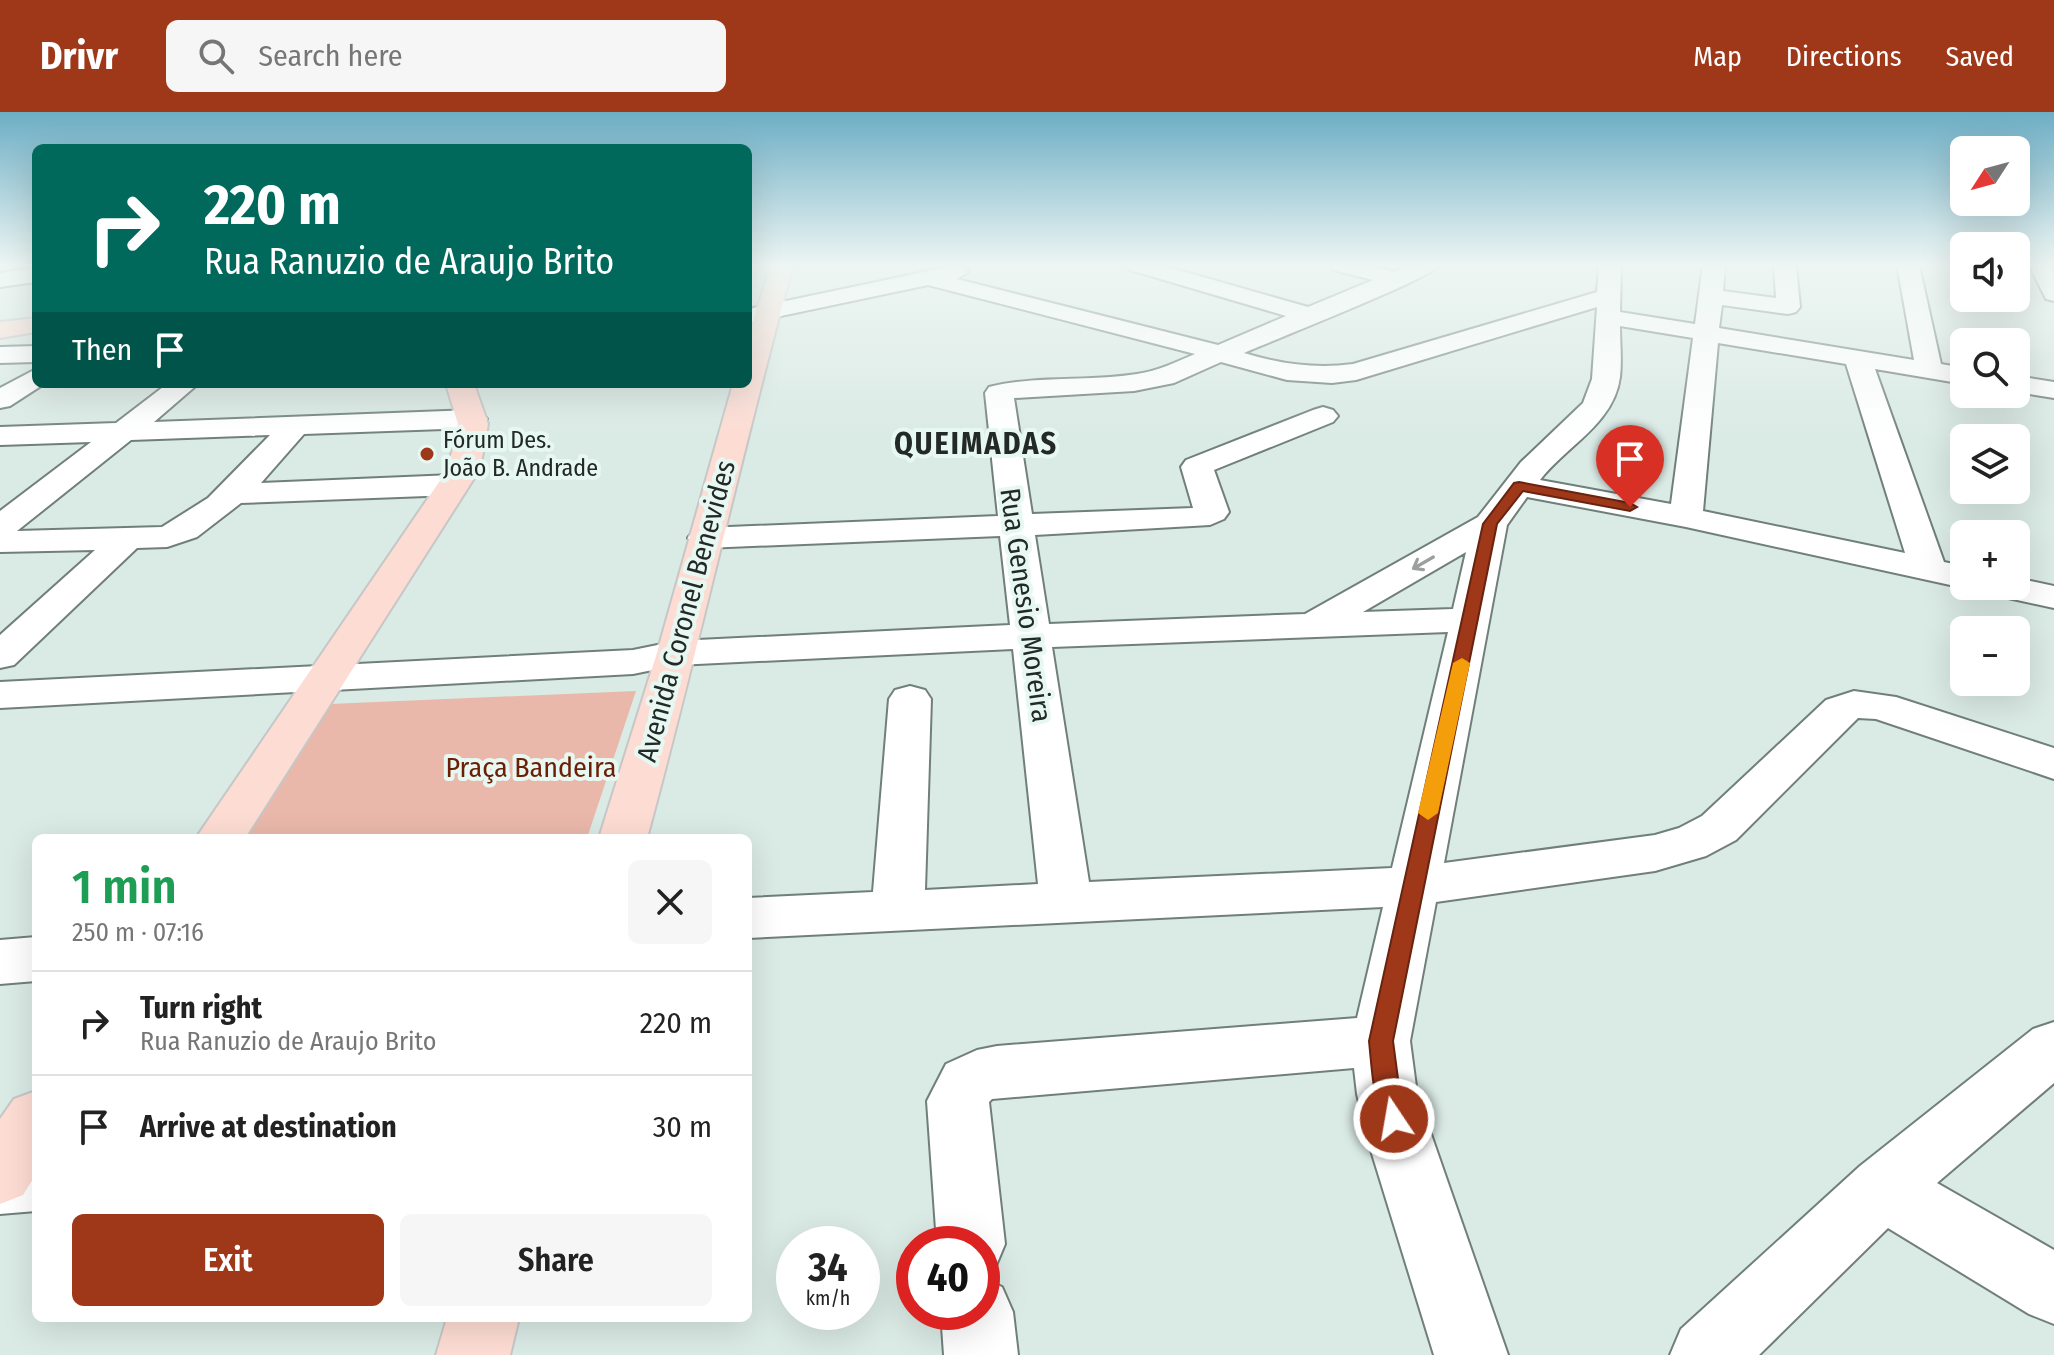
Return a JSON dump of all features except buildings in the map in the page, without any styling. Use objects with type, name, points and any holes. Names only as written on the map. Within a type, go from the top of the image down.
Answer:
[{"type":"main road","name":"Avenida Coronel Benevides","points":[[752,352],[756,323]]},
{"type":"main road","points":[[0,330],[32,326]]},
{"type":"main road","points":[[223,834],[464,469],[473,424],[461,388]]},
{"type":"main road","name":"Avenida Coronel Benevides","points":[[624,834],[661,662],[705,538],[746,388]]},
{"type":"main road","points":[[0,1173],[32,1125]]},
{"type":"main road","points":[[473,1355],[482,1322]]},
{"type":"street","points":[[1106,323],[1224,353],[1283,372],[1320,377],[1356,372],[1540,323]]},
{"type":"street","name":"Rua Genesio Moreira","points":[[1066,903],[999,393],[1018,389],[1148,381],[1295,323]]},
{"type":"street","points":[[1471,1355],[1401,1144],[1387,1094],[1381,1041],[1469,630],[1505,505],[1532,469],[1597,405],[1606,379],[1608,323]]},
{"type":"street","points":[[1670,323],[1706,333],[1950,374]]},
{"type":"street","points":[[1686,517],[1707,323]]},
{"type":"street","points":[[1920,323],[1929,370]]},
{"type":"street","points":[[0,355],[32,354]]},
{"type":"street","points":[[1858,359],[1928,569]]},
{"type":"street","points":[[0,400],[32,380]]},
{"type":"street","points":[[2030,386],[2054,390]]},
{"type":"street","points":[[0,528],[179,388]]},
{"type":"street","points":[[705,538],[1198,518],[1212,512],[1197,471],[1201,464],[1323,416]]},
{"type":"street","points":[[0,436],[472,419]]},
{"type":"street","points":[[0,542],[167,537],[185,531],[230,494],[296,425]]},
{"type":"street","points":[[230,494],[453,485]]},
{"type":"street","points":[[1315,625],[1505,505],[1686,517],[1950,574]]},
{"type":"street","points":[[0,656],[128,538]]},
{"type":"street","points":[[2030,592],[2054,597]]},
{"type":"street","points":[[1033,645],[1315,625],[1469,630]]},
{"type":"street","points":[[0,695],[1033,645],[1469,630]]},
{"type":"street","points":[[898,908],[910,699]]},
{"type":"street","points":[[752,918],[898,908],[1412,886],[1655,853],[1703,839],[1719,828],[1841,709],[1854,704],[1881,706],[2054,764]]},
{"type":"street","points":[[0,962],[32,959]]},
{"type":"street","points":[[969,1226],[958,1101],[963,1086],[969,1080],[997,1072],[1381,1041]]},
{"type":"street","points":[[1707,1355],[1883,1188],[2054,1047]]},
{"type":"street","points":[[0,1183],[32,1180]]},
{"type":"street","points":[[1883,1188],[2054,1289]]},
{"type":"street","points":[[979,1330],[981,1355]]},
{"type":"green space","name":"Praça Bandeira","points":[[636,691],[588,834],[242,834],[330,704]]},
{"type":"slow traffic","points":[[1428,813],[1462,663]]},
{"type":"place","name":"Fórum Des. João B. Andrade","points":[[427,454]]},
{"type":"district","name":"QUEIMADAS","points":[[976,444]]},
{"type":"route","points":[[1394,1119],[1387,1094],[1381,1041],[1490,524],[1519,486],[1630,507]]}]
